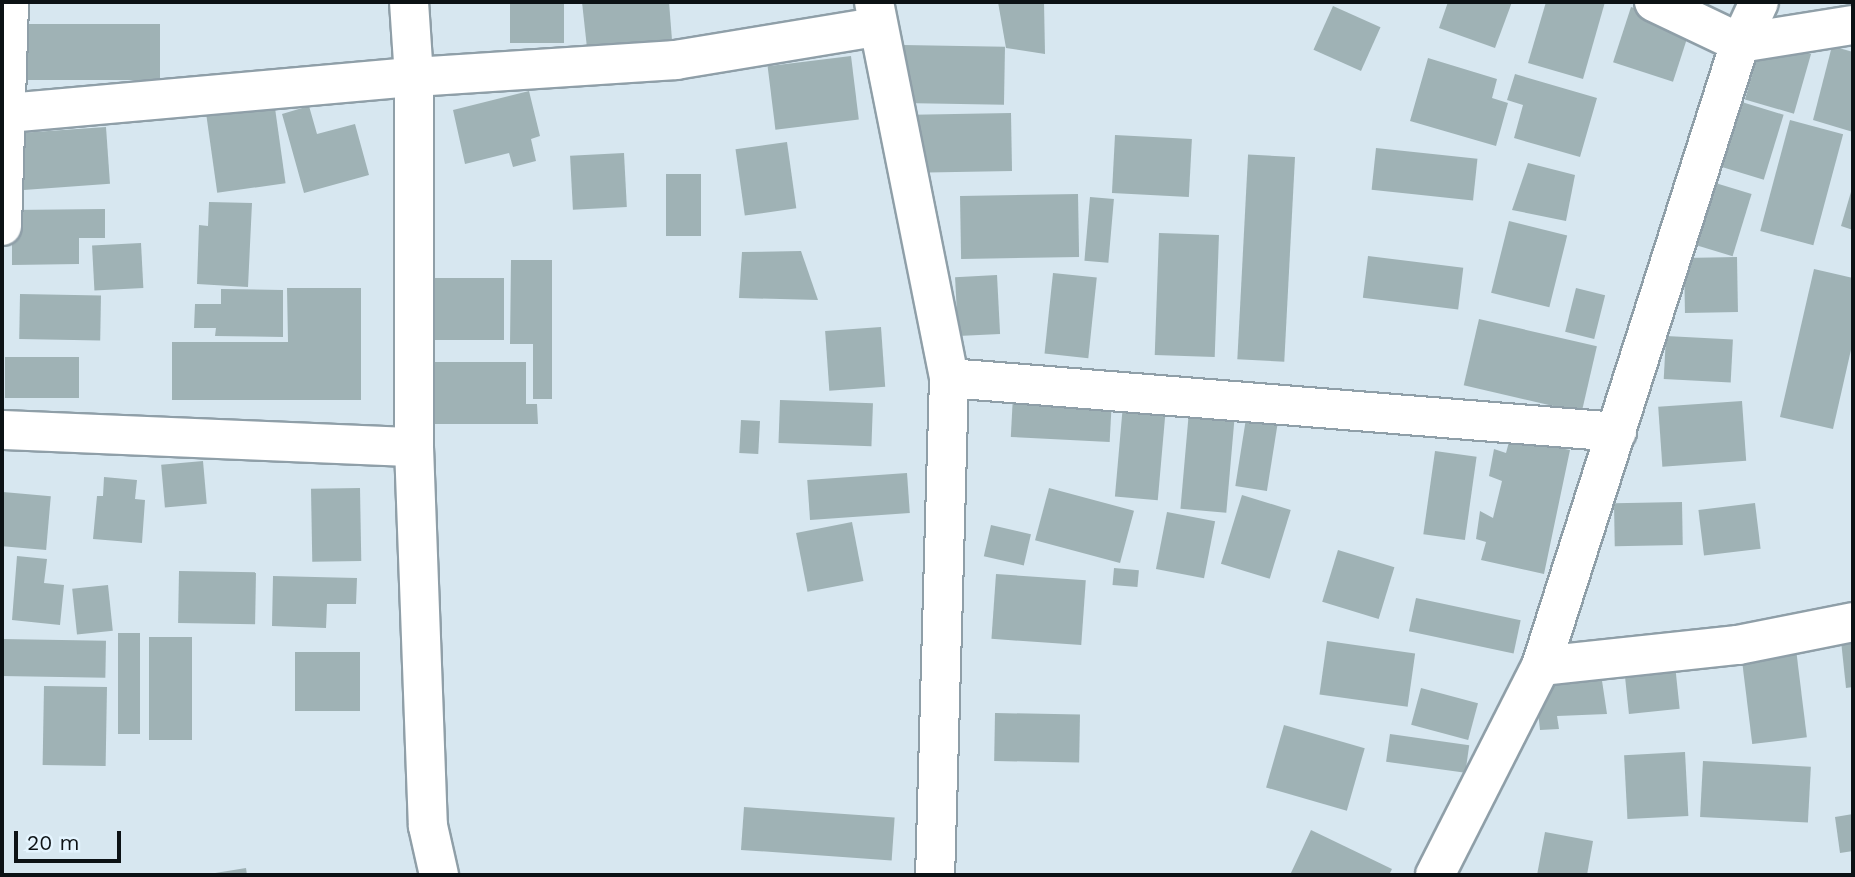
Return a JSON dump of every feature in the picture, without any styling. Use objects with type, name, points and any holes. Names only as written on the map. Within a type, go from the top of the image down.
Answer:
[{"type":"street","points":[[2,226],[8,113],[9,2]]},
{"type":"street","points":[[409,2],[414,77],[414,447],[428,826],[439,875]]},
{"type":"street","points":[[1654,2],[1741,43],[1853,25]]},
{"type":"street","points":[[1435,875],[1541,666],[1741,43],[1759,2]]},
{"type":"street","points":[[8,113],[414,77],[676,60],[875,14],[949,378],[935,875]]},
{"type":"street","points":[[949,378],[1617,432]]},
{"type":"street","points":[[2,430],[414,447]]},
{"type":"street","points":[[1541,666],[1738,645],[1853,622]]},
{"type":"building","points":[[510,2],[564,2],[564,43],[510,43]]},
{"type":"building","points":[[582,2],[669,2],[672,40],[587,48]]},
{"type":"building","points":[[998,2],[1044,2],[1045,54],[1006,48]]},
{"type":"building","points":[[1448,2],[1512,2],[1495,48],[1439,28]]},
{"type":"building","points":[[1546,2],[1605,2],[1583,79],[1528,63]]},
{"type":"building","points":[[1333,6],[1381,27],[1361,71],[1313,50]]},
{"type":"building","points":[[1631,7],[1691,26],[1673,82],[1613,62]]},
{"type":"building","points":[[19,24],[160,24],[160,80],[19,80]]},
{"type":"building","points":[[1762,40],[1811,54],[1794,114],[1745,100]]},
{"type":"building","points":[[903,45],[1005,47],[1004,105],[902,103]]},
{"type":"building","points":[[1832,46],[1853,52],[1853,132],[1813,120]]},
{"type":"building","points":[[851,56],[859,120],[775,130],[768,66]]},
{"type":"building","points":[[1428,58],[1497,79],[1492,98],[1508,103],[1496,146],[1410,121]]},
{"type":"building","points":[[1515,74],[1597,98],[1580,157],[1514,138],[1523,105],[1507,100]]},
{"type":"building","points":[[529,91],[540,136],[531,139],[536,161],[513,167],[509,153],[465,164],[453,110]]},
{"type":"building","points":[[1732,99],[1784,115],[1764,180],[1712,164]]},
{"type":"building","points":[[274,101],[286,183],[217,193],[206,111]]},
{"type":"building","points":[[309,106],[317,134],[355,124],[369,175],[304,193],[282,114]]},
{"type":"building","points":[[1011,113],[1012,171],[914,173],[913,115]]},
{"type":"building","points":[[1790,120],[1843,134],[1813,245],[1760,231]]},
{"type":"building","points":[[106,127],[110,184],[20,190],[16,133]]},
{"type":"building","points":[[1115,135],[1192,139],[1189,197],[1112,193]]},
{"type":"building","points":[[787,142],[796,208],[745,216],[736,149]]},
{"type":"building","points":[[1376,148],[1477,159],[1473,200],[1372,190]]},
{"type":"building","points":[[624,153],[627,207],[573,210],[570,156]]},
{"type":"building","points":[[1248,155],[1295,157],[1284,362],[1237,359]]},
{"type":"building","points":[[1528,163],[1575,175],[1566,221],[1512,210]]},
{"type":"building","points":[[666,174],[701,174],[701,236],[666,236]]},
{"type":"building","points":[[1699,178],[1752,194],[1733,256],[1680,240]]},
{"type":"building","points":[[1853,185],[1853,230],[1841,226]]},
{"type":"building","points":[[1078,194],[1079,257],[961,259],[960,196]]},
{"type":"building","points":[[1090,197],[1114,199],[1108,263],[1084,261]]},
{"type":"building","points":[[209,202],[252,203],[248,287],[197,284],[199,225],[208,226]]},
{"type":"building","points":[[105,209],[105,238],[79,238],[79,264],[12,265],[12,210]]},
{"type":"building","points":[[1509,221],[1567,236],[1549,307],[1491,293]]},
{"type":"building","points":[[1159,233],[1219,235],[1215,357],[1155,355]]},
{"type":"building","points":[[141,243],[143,288],[94,291],[92,246]]},
{"type":"building","points":[[801,251],[818,300],[739,298],[742,252]]},
{"type":"building","points":[[1368,256],[1463,268],[1458,309],[1363,298]]},
{"type":"building","points":[[1737,257],[1738,312],[1685,313],[1684,258]]},
{"type":"building","points":[[511,260],[552,260],[552,399],[533,399],[533,344],[510,344]]},
{"type":"building","points":[[1814,269],[1853,278],[1853,341],[1833,429],[1780,417]]},
{"type":"building","points":[[1053,273],[1097,278],[1088,358],[1045,354]]},
{"type":"building","points":[[997,275],[1000,334],[958,336],[955,277]]},
{"type":"building","points":[[420,278],[504,278],[504,340],[420,340]]},
{"type":"building","points":[[287,288],[361,288],[361,400],[172,400],[172,342],[288,342]]},
{"type":"building","points":[[1576,288],[1605,295],[1594,339],[1565,332]]},
{"type":"building","points":[[221,289],[283,290],[283,337],[215,336],[216,328],[194,328],[195,304],[221,304]]},
{"type":"building","points":[[20,294],[101,295],[100,340],[19,339]]},
{"type":"building","points":[[1479,319],[1597,346],[1582,412],[1464,385]]},
{"type":"building","points":[[881,327],[885,387],[829,391],[825,331]]},
{"type":"building","points":[[1666,336],[1733,340],[1731,382],[1664,379]]},
{"type":"building","points":[[5,357],[79,357],[79,398],[5,398]]},
{"type":"building","points":[[427,362],[526,362],[526,404],[537,404],[538,424],[427,424]]},
{"type":"building","points":[[1124,393],[1167,397],[1158,500],[1115,497]]},
{"type":"building","points":[[1013,395],[1112,400],[1110,442],[1011,437]]},
{"type":"building","points":[[780,400],[873,403],[871,446],[778,443]]},
{"type":"building","points":[[1742,401],[1746,461],[1662,467],[1658,407]]},
{"type":"building","points":[[1248,406],[1280,411],[1267,491],[1235,486]]},
{"type":"building","points":[[1189,411],[1235,415],[1226,513],[1180,509]]},
{"type":"building","points":[[741,420],[760,421],[758,454],[739,453]]},
{"type":"building","points":[[1510,438],[1570,450],[1544,574],[1481,560],[1486,542],[1476,539],[1480,511],[1493,518],[1502,481],[1489,476],[1494,449],[1506,453]]},
{"type":"building","points":[[1435,451],[1477,457],[1465,540],[1423,534]]},
{"type":"building","points":[[203,461],[207,504],[165,507],[161,465]]},
{"type":"building","points":[[907,473],[910,513],[810,520],[807,480]]},
{"type":"building","points":[[104,477],[137,480],[135,499],[145,500],[142,543],[93,539],[97,496],[103,496]]},
{"type":"building","points":[[360,488],[361,561],[312,562],[311,489]]},
{"type":"building","points":[[1049,488],[1134,511],[1120,563],[1035,540]]},
{"type":"building","points":[[3,492],[51,496],[46,550],[2,546]]},
{"type":"building","points":[[1242,495],[1291,510],[1270,579],[1221,564]]},
{"type":"building","points":[[1682,502],[1683,545],[1615,546],[1614,503]]},
{"type":"building","points":[[1755,503],[1761,549],[1704,556],[1698,510]]},
{"type":"building","points":[[1167,512],[1215,521],[1204,578],[1156,569]]},
{"type":"building","points":[[852,522],[863,581],[807,592],[796,533]]},
{"type":"building","points":[[991,525],[1031,534],[1024,565],[984,556]]},
{"type":"building","points":[[1338,550],[1394,567],[1379,619],[1322,602]]},
{"type":"building","points":[[17,556],[47,559],[44,583],[64,585],[60,625],[12,620]]},
{"type":"building","points":[[1114,568],[1139,570],[1137,587],[1113,585]]},
{"type":"building","points":[[179,571],[256,572],[255,624],[178,623]]},
{"type":"building","points":[[996,574],[1086,580],[1081,645],[991,639]]},
{"type":"building","points":[[273,576],[357,578],[356,604],[327,604],[326,628],[272,626]]},
{"type":"building","points":[[108,585],[113,631],[77,635],[72,589]]},
{"type":"building","points":[[1416,598],[1521,620],[1514,654],[1409,631]]},
{"type":"building","points":[[1853,630],[1853,687],[1846,688],[1840,631]]},
{"type":"building","points":[[118,633],[140,633],[140,734],[118,734]]},
{"type":"building","points":[[149,637],[192,637],[192,740],[149,740]]},
{"type":"building","points":[[2,639],[106,641],[105,678],[2,676]]},
{"type":"building","points":[[1327,641],[1415,653],[1408,707],[1319,694]]},
{"type":"building","points":[[1796,649],[1807,737],[1752,744],[1741,656]]},
{"type":"building","points":[[295,652],[360,652],[360,711],[295,711]]},
{"type":"building","points":[[1674,655],[1680,709],[1629,714],[1623,660]]},
{"type":"building","points":[[1601,674],[1607,714],[1557,716],[1559,729],[1540,730],[1535,683]]},
{"type":"building","points":[[44,686],[107,687],[106,766],[43,765]]},
{"type":"building","points":[[1421,688],[1478,703],[1468,740],[1411,725]]},
{"type":"building","points":[[995,713],[1080,714],[1079,762],[994,761]]},
{"type":"building","points":[[1284,725],[1365,748],[1347,811],[1266,787]]},
{"type":"building","points":[[1390,734],[1469,745],[1465,773],[1386,762]]},
{"type":"building","points":[[1685,752],[1688,816],[1627,819],[1624,755]]},
{"type":"building","points":[[1703,761],[1811,767],[1808,823],[1700,817]]},
{"type":"building","points":[[744,807],[895,818],[892,860],[741,850]]},
{"type":"building","points":[[1853,814],[1853,851],[1840,853],[1835,817]]},
{"type":"building","points":[[1311,830],[1392,869],[1389,875],[1290,875]]},
{"type":"building","points":[[1545,832],[1593,841],[1587,875],[1537,875]]},
{"type":"building","points":[[246,868],[247,875],[209,875],[209,874]]}]
